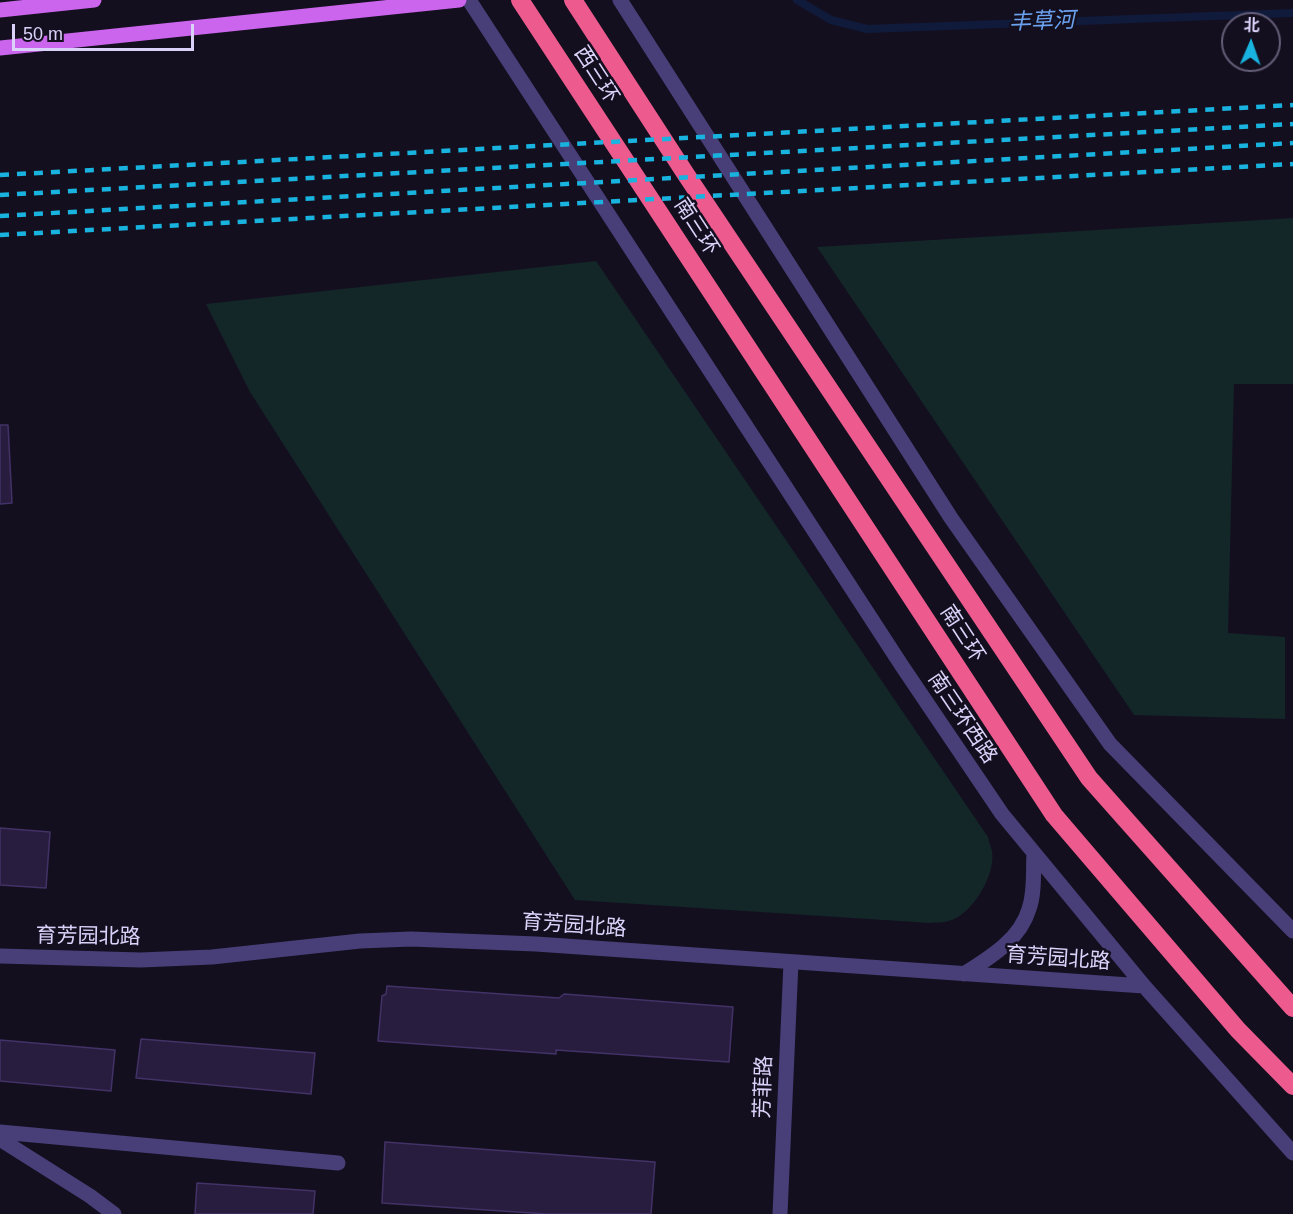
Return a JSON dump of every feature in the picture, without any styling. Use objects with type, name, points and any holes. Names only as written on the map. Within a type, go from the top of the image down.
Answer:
[{"type":"highway","name":"西三环","points":[[520,0],[635,175]]},
{"type":"highway","name":"西三环","points":[[573,0],[685,173]]},
{"type":"highway","name":"南三环","points":[[685,173],[1089,778],[1293,1008]]},
{"type":"highway","name":"南三环","points":[[635,175],[1054,815],[1238,1030],[1293,1086]]},
{"type":"main road","points":[[0,10],[94,0]]},
{"type":"main road","points":[[0,48],[459,0]]},
{"type":"street","name":"南三环西路","points":[[469,0],[902,666],[1002,814],[1144,986],[1293,1153]]},
{"type":"street","points":[[620,0],[951,518],[1110,744],[1293,931]]},
{"type":"street","points":[[964,974],[999,951],[1015,934],[1029,910],[1034,853]]},
{"type":"street","name":"育芳园北路","points":[[0,956],[141,960],[212,957],[360,941],[411,939],[536,944],[1144,986]]},
{"type":"street","name":"芳菲路","points":[[780,1214],[791,963]]},
{"type":"street","points":[[0,1132],[338,1163]]},
{"type":"street","points":[[0,1139],[90,1196],[114,1214]]},
{"type":"green space","points":[[1293,218],[1293,384],[1234,384],[1228,633],[1285,637],[1285,719],[1134,715],[817,247]]},
{"type":"green space","points":[[596,261],[988,837],[992,861],[986,882],[974,903],[958,917],[947,922],[930,923],[575,900],[250,392],[206,304]]},
{"type":"building","points":[[0,425],[8,425],[12,503],[0,504]]},
{"type":"building","points":[[0,828],[50,832],[46,888],[0,885]]},
{"type":"building","points":[[387,986],[559,998],[564,994],[733,1007],[729,1062],[556,1050],[556,1054],[378,1041],[382,996],[386,994]]},
{"type":"building","points":[[141,1039],[315,1053],[311,1094],[136,1078]]},
{"type":"building","points":[[0,1040],[115,1050],[111,1091],[0,1081]]},
{"type":"building","points":[[385,1142],[655,1162],[651,1214],[547,1214],[382,1203]]},
{"type":"building","points":[[197,1183],[315,1191],[313,1214],[195,1214]]},
{"type":"waterway","name":"丰草河","points":[[797,0],[831,20],[867,29],[1293,13]]},
{"type":"railway","points":[[0,175],[1293,105]]},
{"type":"railway","points":[[0,195],[1293,124]]},
{"type":"railway","points":[[0,216],[1293,143]]},
{"type":"railway","points":[[0,235],[1293,164]]}]
